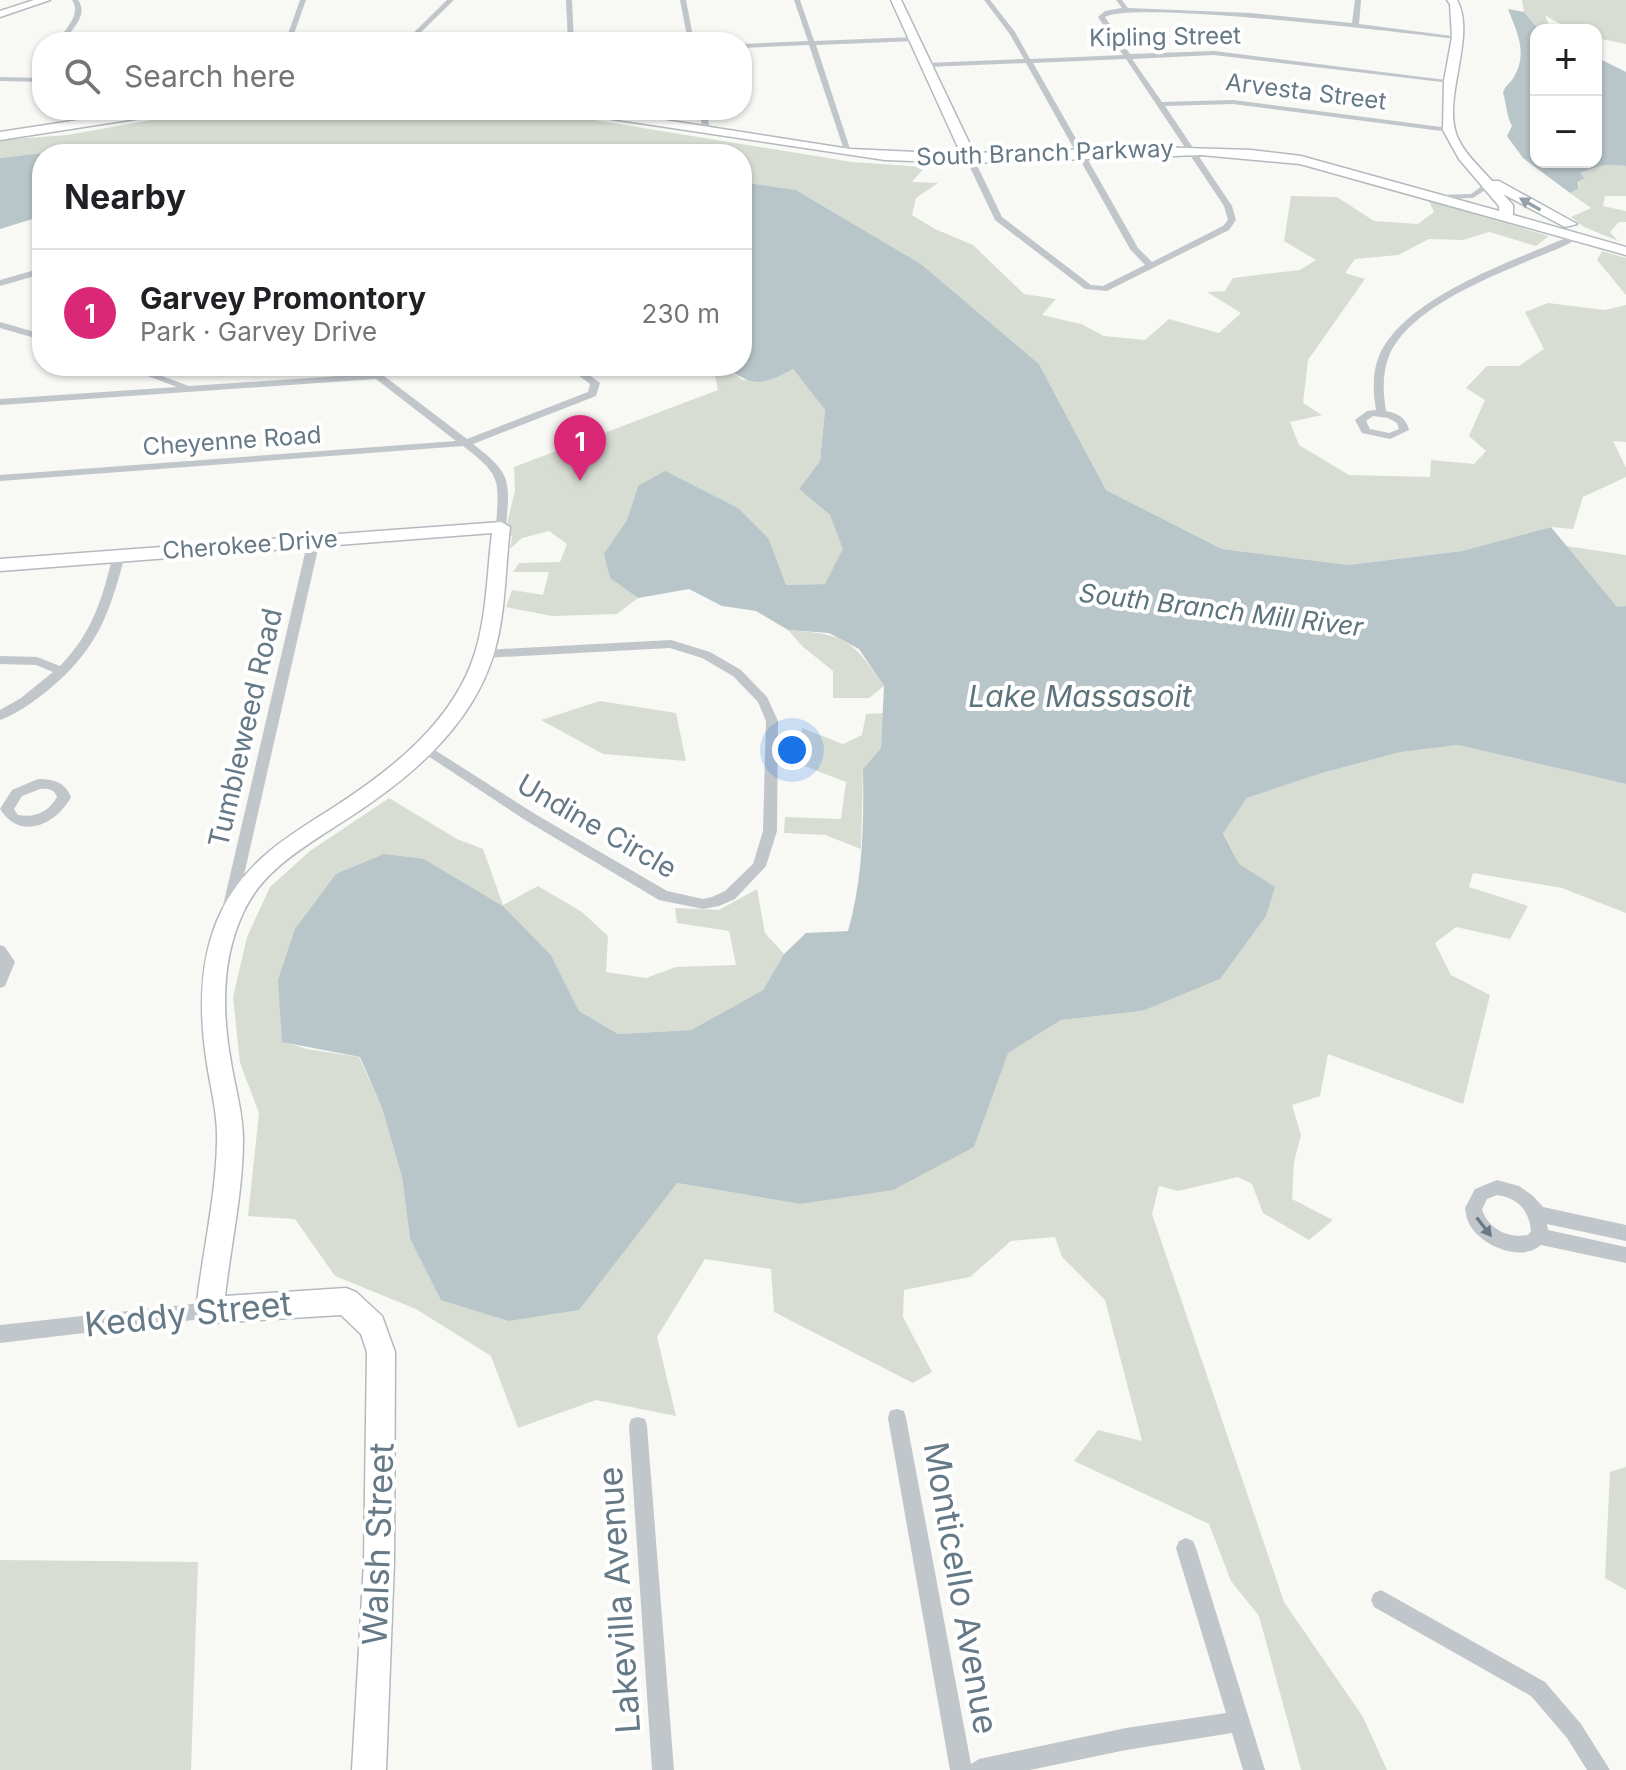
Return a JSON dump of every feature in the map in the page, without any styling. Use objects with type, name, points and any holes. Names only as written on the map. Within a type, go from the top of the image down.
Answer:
[{"type":"street","points":[[0,14],[45,0]]},
{"type":"street","points":[[67,32],[79,15],[75,0]]},
{"type":"street","points":[[292,32],[303,0]]},
{"type":"street","points":[[417,32],[451,0]]},
{"type":"street","points":[[569,0],[571,32]]},
{"type":"street","points":[[683,0],[689,32]]},
{"type":"street","points":[[797,0],[849,153]]},
{"type":"street","points":[[896,0],[998,218],[1075,279],[1088,287],[1104,289],[1226,228],[1232,220],[1228,206],[1101,17],[1107,12],[1206,10],[1263,14],[1457,37]]},
{"type":"street","points":[[987,0],[1011,30],[1134,249],[1151,266]]},
{"type":"street","points":[[1119,0],[1126,10]]},
{"type":"street","points":[[1263,14],[1265,0]]},
{"type":"street","points":[[1355,25],[1358,0]]},
{"type":"street","points":[[1452,0],[1455,4],[1457,37],[1450,81],[1449,130],[1463,156],[1506,205],[1506,217]]},
{"type":"street","points":[[752,46],[915,39]]},
{"type":"street","name":"Kipling Street","points":[[927,65],[1125,55],[1236,54],[1450,81]]},
{"type":"street","points":[[0,79],[32,80]]},
{"type":"street","name":"Arvesta Street","points":[[1158,104],[1233,102],[1449,130]]},
{"type":"street","points":[[0,136],[103,120]]},
{"type":"street","name":"South Branch Parkway","points":[[640,120],[849,153],[970,159],[1188,148],[1246,151],[1301,160],[1626,250]]},
{"type":"street","points":[[705,120],[707,131]]},
{"type":"street","points":[[1438,197],[1477,195],[1484,191],[1486,179]]},
{"type":"street","points":[[1486,179],[1543,212],[1626,250]]},
{"type":"street","points":[[1381,413],[1378,393],[1384,358],[1391,344],[1416,319],[1458,289],[1576,237]]},
{"type":"street","points":[[0,283],[32,274]]},
{"type":"street","points":[[0,325],[32,334]]},
{"type":"street","points":[[155,376],[192,389]]},
{"type":"street","points":[[0,402],[378,376],[494,465],[501,477],[504,494],[501,527],[484,654],[464,697],[422,748],[354,805],[263,866],[240,897],[225,928],[215,977],[213,1015],[229,1109],[230,1149],[210,1310]]},
{"type":"street","name":"Cheyenne Road","points":[[0,478],[467,443],[593,394],[595,383],[585,376]]},
{"type":"street","name":"Cherokee Drive","points":[[0,565],[501,527]]},
{"type":"street","name":"Tumbleweed Road","points":[[225,928],[257,777],[314,540]]},
{"type":"street","points":[[0,716],[36,692],[85,645],[106,603],[119,555]]},
{"type":"street","name":"Undine Circle","points":[[422,748],[530,817],[664,896],[703,904],[714,902],[730,895],[759,866],[770,831],[772,721],[763,700],[737,673],[706,655],[671,644],[484,654]]},
{"type":"street","points":[[0,660],[37,661],[60,670]]},
{"type":"street","points":[[0,951],[8,962],[0,982]]},
{"type":"street","points":[[1493,1188],[1502,1189],[1527,1200],[1538,1214],[1538,1236],[1526,1245],[1518,1246],[1500,1242],[1484,1230],[1475,1207],[1480,1195],[1493,1188]]},
{"type":"street","points":[[1538,1214],[1626,1233]]},
{"type":"street","points":[[1597,1227],[1599,1249]]},
{"type":"street","points":[[1538,1236],[1626,1255]]},
{"type":"street","name":"Keddy Street","points":[[0,1334],[210,1310],[338,1300],[352,1304],[368,1321]]},
{"type":"street","name":"Walsh Street","points":[[368,1321],[378,1339],[382,1365],[379,1562],[369,1770]]},
{"type":"street","name":"Monticello Avenue","points":[[897,1418],[961,1770]]},
{"type":"street","name":"Lakevilla Avenue","points":[[638,1426],[663,1770]]},
{"type":"street","points":[[1186,1548],[1254,1770]]},
{"type":"street","points":[[1381,1600],[1538,1689],[1574,1731],[1599,1770]]},
{"type":"street","points":[[979,1770],[1126,1739],[1239,1721]]},
{"type":"shaded area","points":[[1522,0],[1626,0],[1626,44],[1602,39],[1602,24],[1562,24],[1545,15],[1549,24],[1534,24],[1524,12]]},
{"type":"shaded area","points":[[152,120],[594,120],[742,144],[32,144],[32,154],[0,158],[0,140],[67,135]]},
{"type":"shaded area","points":[[752,146],[852,162],[925,167],[912,182],[938,183],[916,198],[912,215],[935,229],[973,245],[1024,294],[1056,299],[1042,315],[1081,324],[1104,336],[1145,340],[1169,319],[1219,333],[1241,313],[1207,292],[1225,291],[1233,278],[1300,270],[1316,260],[1284,241],[1291,196],[1337,197],[1374,221],[1418,224],[1434,212],[1429,201],[1549,236],[1536,246],[1489,232],[1463,240],[1429,239],[1398,255],[1355,259],[1345,273],[1365,279],[1308,360],[1303,403],[1322,415],[1290,422],[1299,445],[1349,475],[1430,477],[1431,460],[1474,464],[1486,451],[1469,436],[1485,400],[1466,388],[1487,366],[1519,366],[1544,349],[1525,312],[1548,303],[1605,310],[1626,305],[1626,442],[1613,441],[1626,468],[1626,477],[1583,497],[1573,529],[1551,527],[1462,551],[1348,565],[1222,549],[1106,490],[1039,364],[921,264],[796,190],[752,183]]},
{"type":"shaded area","points":[[1602,164],[1626,166],[1626,196],[1605,196],[1603,206],[1626,211],[1626,222],[1619,222],[1610,232],[1618,241],[1584,227],[1571,217],[1591,208],[1570,193],[1578,189],[1580,173],[1602,168]]},
{"type":"shaded area","points":[[1602,251],[1626,258],[1626,295],[1597,260]]},
{"type":"shaded area","points":[[793,369],[825,410],[820,461],[799,489],[830,515],[844,549],[825,584],[786,585],[769,539],[638,486],[627,520],[605,554],[610,578],[638,598],[617,614],[552,616],[506,607],[512,590],[543,595],[549,572],[513,572],[519,563],[560,562],[567,544],[549,531],[522,538],[510,549],[512,536],[504,536],[515,490],[514,467],[718,390],[715,376],[738,376],[743,380]]},
{"type":"shaded area","points":[[1566,546],[1626,555],[1626,606],[1617,608]]},
{"type":"shaded area","points":[[788,630],[823,634],[845,642],[864,658],[884,686],[869,698],[833,698],[833,671]]},
{"type":"shaded area","points":[[600,701],[676,713],[686,761],[603,754],[541,720]]},
{"type":"shaded area","points":[[883,713],[881,748],[863,769],[861,849],[825,835],[784,833],[785,817],[841,819],[846,782],[802,765],[802,728],[843,744],[862,735],[866,714]]},
{"type":"shaded area","points":[[1458,745],[1626,784],[1626,913],[1562,888],[1473,873],[1469,887],[1528,906],[1510,939],[1456,927],[1435,943],[1451,975],[1490,995],[1463,1104],[1328,1054],[1320,1096],[1292,1105],[1301,1135],[1294,1162],[1292,1199],[1333,1220],[1309,1240],[1263,1213],[1252,1184],[1238,1177],[1178,1191],[1159,1186],[1152,1214],[1284,1602],[1363,1717],[1387,1770],[1301,1770],[1259,1616],[1231,1581],[1209,1524],[1074,1461],[1098,1430],[1142,1441],[1105,1300],[1062,1257],[1055,1237],[1011,1241],[970,1277],[904,1290],[903,1317],[932,1372],[913,1383],[774,1312],[771,1269],[705,1259],[657,1337],[676,1416],[596,1400],[518,1428],[491,1356],[416,1309],[335,1276],[295,1219],[248,1216],[259,1113],[240,1063],[233,997],[247,937],[270,887],[310,851],[389,798],[457,839],[483,849],[503,905],[538,886],[582,912],[608,936],[606,972],[646,978],[676,967],[736,965],[729,931],[677,923],[675,908],[719,910],[757,889],[765,933],[784,954],[763,990],[691,1030],[618,1034],[579,1011],[551,955],[503,906],[424,859],[282,1041],[307,1049],[359,1057],[382,1108],[402,1177],[410,1239],[441,1299],[508,1321],[677,1183],[800,1204],[974,1147],[1007,1053],[1061,1020],[1143,1011],[1239,864],[1223,832],[1247,798],[1322,773],[1401,752]]},
{"type":"shaded area","points":[[1626,1467],[1626,1590],[1605,1578],[1610,1472]]},
{"type":"shaded area","points":[[0,1560],[198,1562],[191,1770],[0,1770]]},
{"type":"water","points":[[1508,9],[1524,12],[1534,24],[1530,24],[1530,163],[1507,136],[1512,126],[1503,93],[1518,68],[1521,51]]},
{"type":"water","points":[[1602,60],[1626,72],[1626,166],[1602,166]]},
{"type":"water","points":[[32,154],[32,219],[0,229],[0,158]]},
{"type":"water","points":[[1536,168],[1596,168],[1580,173],[1584,178],[1578,182],[1578,189],[1570,193]]},
{"type":"water","name":"Lake Massasoit","points":[[752,183],[796,190],[921,264],[1039,364],[1106,490],[1222,549],[1348,565],[1462,551],[1551,527],[1617,607],[1626,606],[1626,784],[1458,745],[1401,752],[1322,773],[1247,798],[1223,833],[1239,864],[1275,887],[1266,916],[1220,979],[1142,1011],[1061,1020],[1008,1053],[974,1147],[893,1190],[800,1204],[677,1183],[579,1310],[508,1321],[441,1300],[410,1239],[402,1177],[382,1108],[360,1057],[282,1042],[278,980],[295,929],[336,874],[384,854],[424,859],[503,906],[551,955],[579,1011],[618,1034],[691,1030],[763,990],[784,954],[806,933],[848,931],[862,851],[863,769],[881,748],[884,686],[859,649],[829,633],[788,630],[756,611],[722,606],[689,589],[638,598],[610,578],[604,554],[627,520],[638,486],[665,471],[738,508],[769,539],[786,585],[825,584],[843,549],[830,515],[799,489],[820,461],[825,410],[793,369],[765,381],[740,376],[752,376]]},
{"type":"place","name":"Garvey Promontory","points":[[580,481]]},
{"type":"water label","name":"South Branch Mill River","points":[[1221,610]]}]
